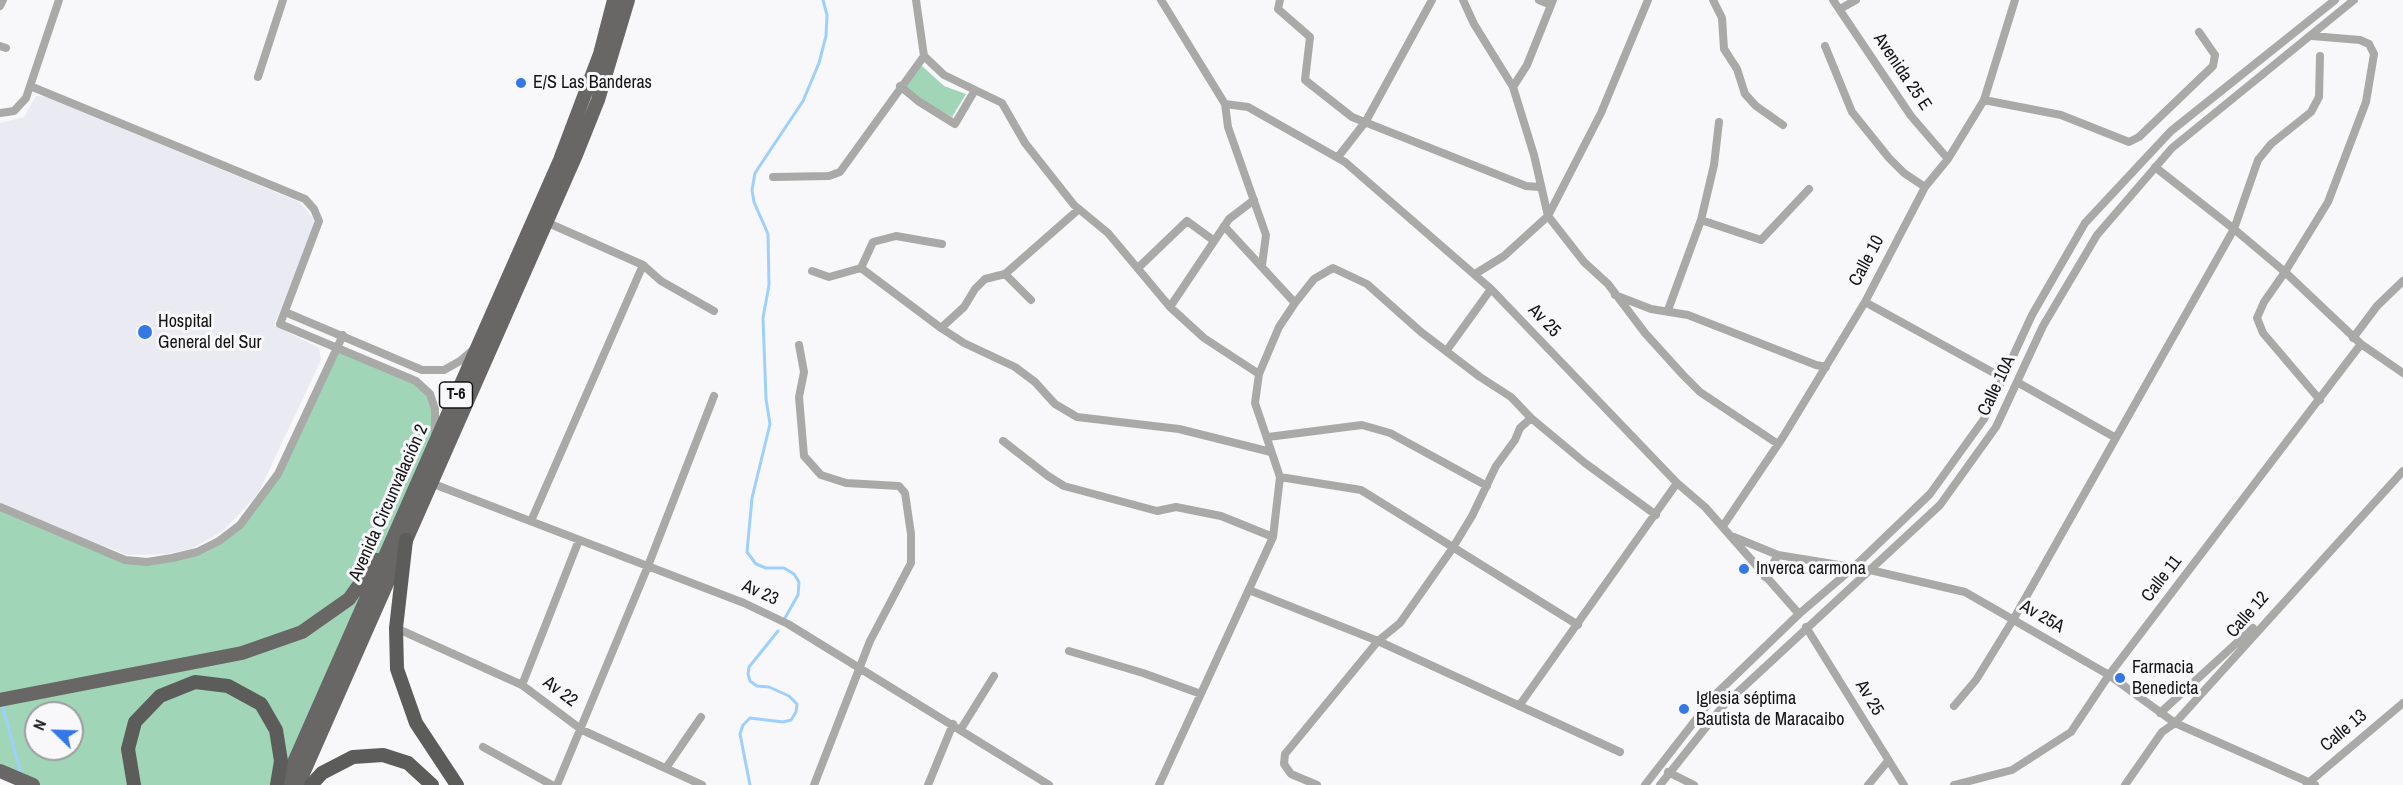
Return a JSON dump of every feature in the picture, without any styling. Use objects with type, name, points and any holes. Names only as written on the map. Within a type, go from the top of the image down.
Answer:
[{"type":"highway","points":[[401,537],[396,628],[397,669],[416,723],[457,785]]},
{"type":"highway","points":[[134,785],[128,749],[135,722],[160,696],[195,682],[228,686],[261,704],[276,730],[281,761],[277,785]]},
{"type":"highway","points":[[311,785],[322,773],[353,757],[382,755],[408,763],[432,785]]},
{"type":"main road","name":"Avenida Circunvalación 2","points":[[298,785],[401,537],[435,444],[560,160],[600,54],[614,0]]},
{"type":"main road","name":"Avenida Circunvalación 2","points":[[284,785],[401,537],[431,483],[546,222],[598,100],[627,0]]},
{"type":"main road","points":[[0,700],[242,653],[302,632],[349,599],[401,537]]},
{"type":"main road","points":[[0,771],[26,782]]},
{"type":"street","points":[[0,6],[3,0]]},
{"type":"street","points":[[0,113],[14,111],[21,106],[59,0]]},
{"type":"street","points":[[258,77],[283,0]]},
{"type":"street","points":[[916,0],[924,56],[944,75],[1002,103],[1025,143],[1079,209],[1108,233],[1170,307],[1204,338],[1259,374]]},
{"type":"street","points":[[1161,0],[1225,104],[1228,127],[1266,235],[1262,265]]},
{"type":"street","points":[[1280,0],[1278,9],[1310,37],[1305,80],[1352,117],[1526,186],[1539,187]]},
{"type":"street","points":[[1338,158],[1366,121],[1432,0]]},
{"type":"street","points":[[1463,0],[1474,24],[1513,87],[1534,155],[1539,187],[1548,216],[1663,354],[1700,392],[1727,407],[1778,444]]},
{"type":"street","points":[[1513,87],[1527,65],[1552,2],[1539,0]]},
{"type":"street","points":[[1475,274],[1504,256],[1548,216],[1601,113],[1648,0]]},
{"type":"street","points":[[1713,0],[1722,18],[1724,49],[1737,69],[1745,94],[1756,106],[1783,125]]},
{"type":"street","name":"Avenida 25 E","points":[[1833,0],[1911,116],[1947,159]]},
{"type":"street","points":[[1840,9],[1856,0]]},
{"type":"street","name":"Calle 10","points":[[1723,526],[1778,444],[1865,302],[1925,187],[1947,159],[1984,100],[2015,0]]},
{"type":"street","name":"Calle 10A","points":[[1645,785],[1715,695],[1799,614],[1854,567],[1930,494],[1984,419],[2032,315],[2085,224],[2171,131],[2335,0]]},
{"type":"street","name":"Calle 10A","points":[[1660,785],[1668,772],[1724,706],[1806,627],[1940,505],[1996,427],[2043,326],[2097,235],[2155,167],[2172,148],[2354,0]]},
{"type":"street","points":[[1984,100],[2061,115],[2129,142],[2139,137],[2213,66],[2215,55],[2199,32]]},
{"type":"street","points":[[2312,36],[2360,40],[2369,44],[2374,54],[2366,102],[2328,202],[2264,302],[2257,318],[2263,333],[2320,400]]},
{"type":"street","points":[[1825,46],[1852,112],[1904,173],[1925,187]]},
{"type":"street","points":[[773,177],[829,176],[840,172],[879,121],[900,86],[924,56]]},
{"type":"street","points":[[1954,706],[1976,681],[2013,620],[2234,229],[2258,160],[2271,144],[2311,112],[2319,97],[2320,56]]},
{"type":"street","points":[[30,86],[305,199],[314,209],[319,222],[279,324],[416,381],[430,394],[435,409],[435,444]]},
{"type":"street","points":[[900,86],[918,101],[956,124],[975,90]]},
{"type":"street","name":"Av 25","points":[[1225,104],[1248,106],[1338,158],[1475,274],[1677,483],[1723,526],[1764,577],[1799,614]]},
{"type":"street","points":[[1668,310],[1701,220],[1714,165],[1719,122]]},
{"type":"street","points":[[2155,167],[2285,272],[2361,344],[2403,373]]},
{"type":"street","points":[[1701,220],[1761,240],[1809,189]]},
{"type":"street","points":[[1170,307],[1213,240],[1224,226],[1254,200]]},
{"type":"street","points":[[941,328],[964,307],[975,289],[985,279],[1005,274],[1079,209]]},
{"type":"street","points":[[1138,268],[1187,221],[1213,240]]},
{"type":"street","points":[[546,222],[643,265],[661,281],[714,311]]},
{"type":"street","points":[[1224,226],[1295,303]]},
{"type":"street","points":[[812,271],[829,277],[861,268],[873,242],[896,236],[942,244]]},
{"type":"street","points":[[531,521],[643,265]]},
{"type":"street","points":[[861,268],[964,343],[1015,367],[1035,382],[1055,404],[1077,417],[1179,429],[1271,452]]},
{"type":"street","points":[[1159,785],[1273,537],[1280,477],[1255,403],[1259,374],[1278,327],[1314,279],[1333,268],[1367,284],[1393,309],[1479,377],[1511,397],[1531,418],[1594,470],[1656,515]]},
{"type":"street","points":[[1005,274],[1031,300]]},
{"type":"street","points":[[2354,338],[2377,306],[2403,281]]},
{"type":"street","points":[[1447,350],[1491,289]]},
{"type":"street","points":[[1615,295],[1651,309],[1688,315],[1826,367]]},
{"type":"street","points":[[1865,302],[2003,378]]},
{"type":"street","points":[[285,312],[422,370],[444,370],[460,362],[479,344]]},
{"type":"street","points":[[0,507],[125,560],[147,562],[172,558],[197,552],[219,541],[240,525],[278,474],[343,335]]},
{"type":"street","name":"Calle 11","points":[[1954,785],[2012,770],[2071,732],[2109,675],[2361,344]]},
{"type":"street","points":[[799,345],[804,372],[799,397],[804,456],[820,475],[846,483],[899,486],[905,493],[911,534],[911,563],[870,640],[814,785]]},
{"type":"street","points":[[2017,382],[2116,438]]},
{"type":"street","points":[[483,747],[555,785],[582,730],[714,396]]},
{"type":"street","points":[[1317,785],[1291,774],[1284,764],[1286,754],[1378,642],[1400,623],[1452,549],[1472,516],[1496,466],[1515,441],[1520,428],[1531,418]]},
{"type":"street","points":[[1268,437],[1362,425],[1390,433],[1487,486]]},
{"type":"street","points":[[1004,441],[1064,486],[1157,511],[1176,507],[1221,516],[1273,537]]},
{"type":"street","name":"Calle 12","points":[[2125,785],[2162,732],[2175,723],[2403,471]]},
{"type":"street","points":[[1280,477],[1361,490],[1452,549],[1578,625]]},
{"type":"street","name":"Av 23","points":[[431,483],[744,603],[788,624],[1049,785]]},
{"type":"street","points":[[1519,706],[1677,483]]},
{"type":"street","name":"Av 25A","points":[[1730,536],[1778,555],[1870,570],[1965,592],[2109,675],[2175,723],[2310,784]]},
{"type":"street","points":[[522,685],[579,540]]},
{"type":"street","points":[[1764,577],[1778,555]]},
{"type":"street","points":[[1249,590],[1378,642],[1620,752]]},
{"type":"street","points":[[2160,713],[2287,597]]},
{"type":"street","name":"Av 25","points":[[1806,627],[1904,785]]},
{"type":"street","name":"Av 22","points":[[396,628],[522,685],[582,730],[702,785]]},
{"type":"street","points":[[1069,651],[1143,673],[1201,694]]},
{"type":"street","points":[[961,729],[994,676]]},
{"type":"street","name":"Calle 13","points":[[2310,784],[2403,703]]},
{"type":"street","points":[[666,768],[701,717]]},
{"type":"street","points":[[928,785],[952,724]]},
{"type":"street","points":[[1868,785],[1888,761]]},
{"type":"street","points":[[1668,772],[1694,785]]},
{"type":"shaded area","name":"Hospital General del Sur","points":[[36,96],[47,97],[299,202],[314,219],[313,231],[274,325],[319,348],[321,360],[258,494],[224,530],[191,549],[166,554],[128,555],[0,507],[0,123],[24,117]]},
{"type":"green space","points":[[921,65],[944,86],[966,94],[952,117],[920,99],[905,87]]},
{"type":"green space","points":[[337,347],[416,381],[430,394],[435,444],[284,785],[33,785],[0,771],[0,507],[125,560],[147,562],[197,552],[240,525],[278,474]]},
{"type":"waterway","points":[[785,618],[798,595],[799,582],[794,574],[784,568],[766,568],[756,564],[747,552],[752,498],[770,424],[766,399],[763,318],[769,285],[768,234],[754,202],[752,190],[755,173],[803,101],[819,63],[826,36],[827,15],[823,0]]},
{"type":"waterway","points":[[750,785],[740,734],[743,725],[750,718],[783,722],[791,720],[796,712],[797,704],[789,696],[769,687],[757,686],[750,681],[748,674],[749,667],[778,631]]},
{"type":"waterway","points":[[3,708],[21,774]]},
{"type":"place","name":"E/S Las Banderas","points":[[521,83]]},
{"type":"place","name":"Hospital General del Sur","points":[[145,332]]},
{"type":"place","name":"Inverca carmona","points":[[1744,569]]},
{"type":"place","name":"Farmacia Benedicta","points":[[2120,678]]},
{"type":"place","name":"Iglesia séptima Bautista de Maracaibo","points":[[1684,709]]}]
